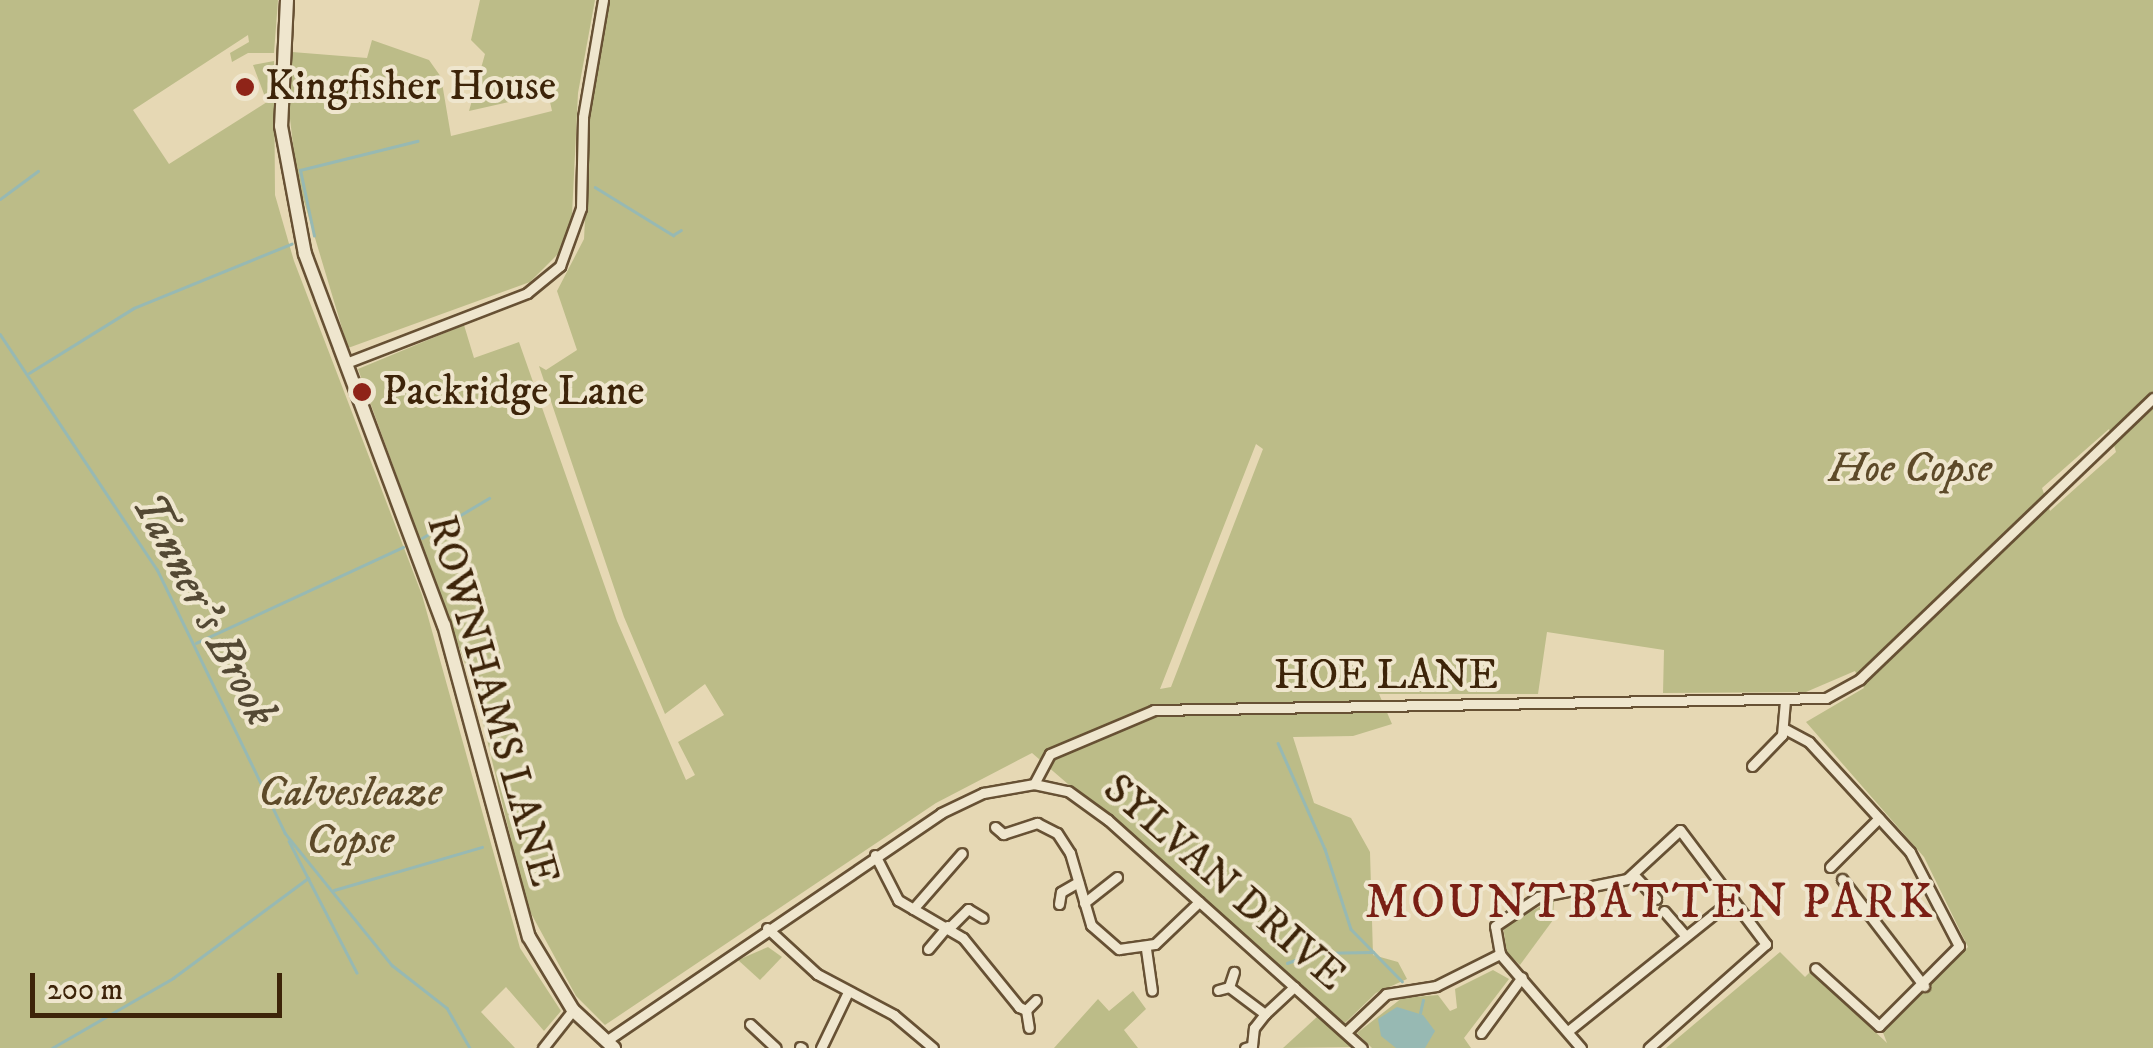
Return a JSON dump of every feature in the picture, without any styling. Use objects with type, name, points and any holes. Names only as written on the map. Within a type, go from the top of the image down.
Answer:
[{"type":"street","name":"ROWNHAMS LANE","points":[[286,0],[279,89],[288,184],[315,286],[444,624],[526,929],[573,1010],[610,1044]]},
{"type":"street","points":[[346,363],[527,293],[560,266],[581,208],[582,118],[604,0]]},
{"type":"street","name":"HOE LANE","points":[[1034,784],[1050,754],[1154,710],[1785,704],[1826,698],[1860,679],[2153,398]]},
{"type":"street","points":[[1752,766],[1785,729],[1785,704]]},
{"type":"street","points":[[1785,729],[1808,742],[1916,860],[1959,946],[1924,986],[1879,1026],[1814,968]]},
{"type":"street","points":[[610,1044],[767,928],[957,804],[1034,784]]},
{"type":"street","name":"SYLVAN DRIVE","points":[[1034,784],[1068,791],[1108,820],[1362,1048]]},
{"type":"street","points":[[1830,867],[1879,818]]},
{"type":"street","points":[[1002,834],[1029,822],[1049,827],[1067,846],[1084,903],[1104,941],[1119,949],[1146,948],[1174,931],[1199,902]]},
{"type":"street","points":[[1574,1046],[1568,1032],[1500,954],[1495,926],[1508,914],[1551,893],[1616,884],[1634,874],[1680,830],[1766,944],[1649,1048]]},
{"type":"street","points":[[913,909],[962,854]]},
{"type":"street","points":[[875,855],[898,900],[948,927],[1026,1010],[1029,1028]]},
{"type":"street","points":[[1634,874],[1656,900]]},
{"type":"street","points":[[1084,903],[1117,877]]},
{"type":"street","points":[[1842,878],[1924,986]]},
{"type":"street","points":[[936,879],[948,883]]},
{"type":"street","points":[[1047,891],[1059,900],[1078,882]]},
{"type":"street","points":[[1568,1032],[1734,899]]},
{"type":"street","points":[[928,949],[968,909],[982,918]]},
{"type":"street","points":[[1664,911],[1686,936]]},
{"type":"street","points":[[767,928],[808,967],[894,1015],[933,1048]]},
{"type":"street","points":[[1146,948],[1152,991]]},
{"type":"street","points":[[1346,1032],[1386,994],[1436,986],[1500,954]]},
{"type":"street","points":[[1234,972],[1224,988],[1265,1014]]},
{"type":"street","points":[[1481,1033],[1522,978]]},
{"type":"street","points":[[1250,1047],[1254,1028],[1294,987]]},
{"type":"street","points":[[821,1048],[848,992]]},
{"type":"street","points":[[1026,1010],[1036,1000]]},
{"type":"street","points":[[543,1048],[573,1010]]},
{"type":"street","points":[[750,1024],[776,1048]]},
{"type":"green space","name":"Calvesleaze Copse","points":[[0,0],[278,0],[274,53],[248,53],[232,62],[230,53],[249,42],[248,35],[133,110],[169,164],[267,102],[253,65],[274,61],[275,195],[294,261],[422,595],[520,948],[561,1011],[544,1031],[506,987],[481,1012],[515,1048],[0,1048]]},
{"type":"green space","points":[[480,0],[595,0],[578,93],[572,215],[561,251],[530,282],[348,348],[297,178],[288,102],[292,52],[367,58],[372,40],[429,60],[441,77],[451,136],[552,111],[548,93],[469,111],[485,54],[471,40]]},
{"type":"green space","name":"Hoe Copse","points":[[609,0],[2153,0],[2153,1048],[1666,1048],[1780,952],[1805,977],[1811,971],[1887,1043],[1882,1030],[1968,947],[1924,857],[1806,722],[1864,688],[1855,671],[1806,692],[1663,693],[1664,650],[1547,632],[1538,694],[1379,694],[1392,724],[1353,736],[1293,737],[1314,803],[1351,818],[1370,852],[1373,955],[1398,962],[1407,979],[1376,993],[1345,1023],[1032,753],[936,803],[605,1025],[576,996],[527,906],[476,694],[358,369],[464,325],[474,358],[519,342],[617,621],[686,780],[695,775],[678,742],[724,715],[705,684],[665,714],[624,617],[539,366],[546,370],[577,350],[557,291],[584,239],[591,100]],"holes":[[[2109,429],[2116,452],[2050,511],[2042,488]],[[1256,444],[1263,449],[1171,687],[1160,689]]]},
{"type":"green space","points":[[1554,899],[1553,920],[1520,965],[1507,953],[1503,926]]},
{"type":"green space","points":[[768,947],[782,957],[760,980],[738,960]]},
{"type":"green space","points":[[1493,970],[1509,979],[1464,1038],[1471,1048],[1372,1048],[1357,1033],[1402,998],[1438,995],[1450,1011],[1457,1008],[1455,989]]},
{"type":"green space","points":[[1133,991],[1146,1009],[1124,1030],[1138,1048],[1054,1048],[1098,999],[1109,1011]]},
{"type":"green space","points":[[1318,1016],[1352,1047],[1283,1048]]},
{"type":"water","points":[[1397,1007],[1423,1015],[1435,1031],[1425,1048],[1396,1048],[1381,1036],[1378,1019]]},
{"type":"waterway","points":[[314,236],[300,170],[417,141]]},
{"type":"waterway","points":[[0,199],[38,171]]},
{"type":"waterway","points":[[595,187],[673,235],[681,230]]},
{"type":"waterway","points":[[29,373],[134,308],[291,244]]},
{"type":"waterway","name":"Tanner's Brook","points":[[0,334],[157,569],[285,833],[392,965],[447,1008],[470,1048]]},
{"type":"waterway","points":[[422,538],[489,498]]},
{"type":"waterway","points":[[196,643],[403,547]]},
{"type":"waterway","points":[[1278,743],[1325,849],[1351,929],[1402,981]]},
{"type":"waterway","points":[[289,841],[357,973]]},
{"type":"waterway","points":[[334,890],[482,847]]},
{"type":"waterway","points":[[52,1048],[173,978],[308,878]]},
{"type":"waterway","points":[[1287,963],[1314,953],[1373,952]]},
{"type":"waterway","points":[[1420,1013],[1423,1000]]},
{"type":"place","name":"Kingfisher House","points":[[245,87]]},
{"type":"place","name":"Packridge Lane","points":[[362,392]]},
{"type":"district","name":"MOUNTBATTEN PARK","points":[[1650,904]]}]
